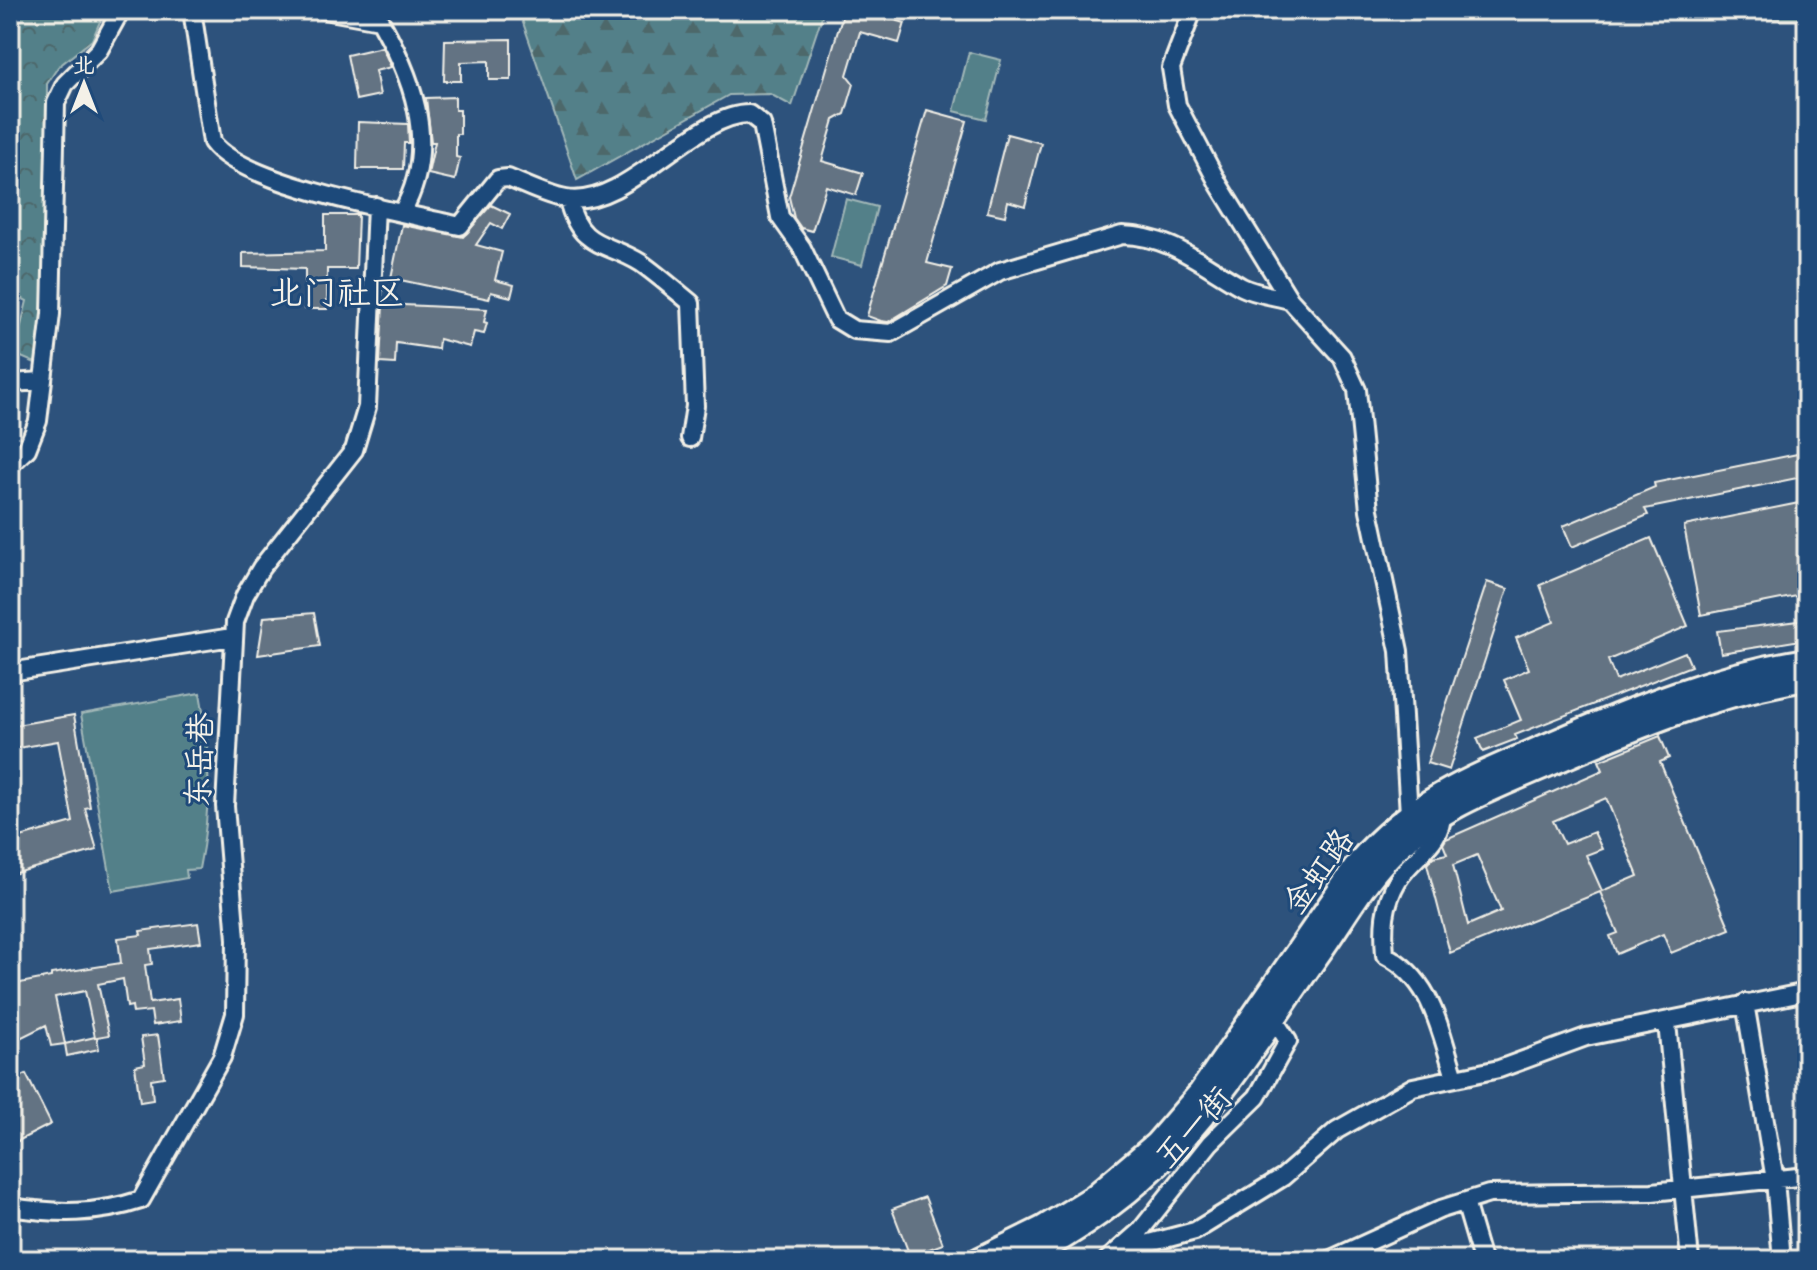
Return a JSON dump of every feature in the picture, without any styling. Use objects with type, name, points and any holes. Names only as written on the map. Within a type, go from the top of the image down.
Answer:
[{"type":"main road","name":"金虹路","points":[[980,1260],[1043,1229],[1095,1197],[1156,1145],[1201,1093],[1361,861],[1409,814],[1450,788],[1632,709],[1713,681],[1807,661]]},
{"type":"main road","name":"金虹路","points":[[1020,1260],[1105,1211],[1148,1176],[1200,1122],[1380,865],[1412,833],[1442,812],[1689,706],[1746,689],[1807,678]]},
{"type":"street","points":[[10,465],[27,449],[36,431],[43,381],[51,314],[56,103],[65,84],[99,50],[121,10]]},
{"type":"street","points":[[192,10],[212,142],[239,164],[326,194],[460,226],[491,183],[503,178],[568,200],[616,186],[722,120],[749,114],[762,124],[780,217],[802,248],[836,319],[854,330],[891,333],[1000,271],[1122,235],[1139,235],[1176,245],[1245,289],[1290,300]]},
{"type":"street","points":[[324,10],[377,15],[411,85],[421,134],[419,173],[402,212]]},
{"type":"street","points":[[1193,10],[1173,58],[1170,77],[1173,96],[1219,185],[1290,300],[1342,357],[1357,390],[1369,510],[1399,651],[1409,814]]},
{"type":"street","points":[[568,200],[577,221],[593,243],[638,261],[691,303],[695,406],[690,438]]},
{"type":"street","name":"东岳巷","points":[[10,1207],[74,1214],[106,1210],[141,1200],[228,1043],[237,999],[225,806],[232,637],[239,608],[252,581],[347,460],[363,428],[367,407],[376,206]]},
{"type":"street","points":[[10,383],[43,381]]},
{"type":"street","points":[[10,672],[232,637]]},
{"type":"street","points":[[1442,812],[1440,831],[1397,881],[1383,923],[1385,955],[1406,966],[1426,993],[1455,1077]]},
{"type":"street","points":[[1112,1256],[1195,1231],[1283,1177],[1337,1130],[1397,1093],[1516,1064],[1586,1037],[1667,1023],[1745,1003],[1807,992]]},
{"type":"street","points":[[1745,1003],[1775,1180],[1782,1260]]},
{"type":"street","name":"五一街","points":[[1112,1256],[1140,1231],[1210,1143],[1257,1097],[1288,1041],[1273,1018]]},
{"type":"street","points":[[1667,1023],[1690,1260]]},
{"type":"street","points":[[1329,1260],[1465,1202],[1504,1192],[1576,1195],[1684,1190],[1807,1176]]},
{"type":"street","points":[[1465,1202],[1482,1260]]},
{"type":"green space","points":[[10,10],[105,10],[92,40],[58,67],[47,84],[45,323],[40,365],[14,354],[27,301],[10,292]]},
{"type":"green space","points":[[824,10],[792,106],[770,94],[729,95],[577,180],[519,11]]},
{"type":"green space","points":[[1674,10],[1807,10],[1807,19],[1697,19]]},
{"type":"green space","points":[[969,52],[1001,60],[986,119],[954,111]]},
{"type":"green space","points":[[846,199],[877,207],[862,265],[831,257]]},
{"type":"green space","points":[[200,693],[208,781],[206,825],[199,869],[186,870],[187,878],[113,891],[81,714]]},
{"type":"building","points":[[844,10],[861,10],[905,23],[899,43],[860,32],[847,75],[854,84],[845,114],[834,120],[822,161],[863,173],[856,195],[826,186],[812,231],[801,228],[794,218],[789,197]]},
{"type":"building","points":[[511,39],[511,80],[489,80],[489,61],[461,62],[461,81],[444,81],[445,40]]},
{"type":"building","points":[[382,47],[391,67],[375,71],[380,95],[356,100],[347,55]]},
{"type":"building","points":[[455,97],[455,110],[460,110],[456,157],[460,158],[455,180],[428,174],[435,142],[431,142],[426,98]]},
{"type":"building","points":[[927,110],[967,121],[927,263],[952,269],[947,286],[888,322],[881,321],[867,316]]},
{"type":"building","points":[[358,122],[408,124],[409,143],[404,143],[403,169],[357,169]]},
{"type":"building","points":[[1007,134],[1041,143],[1025,206],[1008,201],[1005,216],[987,212]]},
{"type":"building","points":[[491,205],[510,214],[502,229],[491,223],[476,245],[502,252],[495,280],[514,285],[511,297],[491,292],[489,299],[391,278],[402,225],[463,237]]},
{"type":"building","points":[[325,215],[358,215],[356,269],[327,269],[327,309],[305,309],[305,269],[243,267],[243,253],[325,251]]},
{"type":"building","points":[[383,304],[487,309],[484,322],[487,323],[484,334],[474,332],[470,347],[439,339],[438,349],[396,343],[395,364],[380,363]]},
{"type":"building","points":[[1807,452],[1807,476],[1645,509],[1648,515],[1572,547],[1563,526],[1655,487],[1654,483]]},
{"type":"building","points":[[1799,503],[1807,546],[1807,594],[1701,615],[1684,526]]},
{"type":"building","points":[[1651,538],[1688,626],[1608,660],[1616,680],[1685,652],[1691,666],[1515,735],[1517,739],[1483,752],[1477,738],[1521,720],[1504,680],[1529,669],[1516,638],[1554,622],[1540,585]]},
{"type":"building","points":[[1487,582],[1508,589],[1449,770],[1427,763]]},
{"type":"building","points":[[314,613],[320,646],[258,655],[264,617]]},
{"type":"building","points":[[1807,620],[1807,639],[1721,653],[1717,631]]},
{"type":"building","points":[[74,715],[90,807],[85,808],[97,850],[13,874],[10,840],[73,822],[58,741],[12,749],[10,726]]},
{"type":"building","points":[[1660,736],[1669,758],[1660,762],[1730,929],[1671,953],[1663,934],[1617,954],[1610,936],[1618,933],[1600,892],[1450,953],[1427,864],[1433,857],[1447,854],[1443,844],[1446,839],[1603,770],[1599,761]],"holes":[[[1606,798],[1638,876],[1602,891],[1586,855],[1602,849],[1594,832],[1564,844],[1553,821]],[[1477,855],[1501,911],[1468,925],[1453,865]]]},
{"type":"building","points":[[198,923],[201,942],[150,949],[152,964],[145,965],[150,1003],[178,999],[181,1021],[153,1025],[151,1011],[133,1013],[132,1006],[127,1007],[123,979],[98,984],[109,1035],[97,1037],[99,1049],[67,1056],[65,1044],[51,1046],[46,1025],[10,1043],[10,985],[51,977],[51,974],[121,963],[118,938],[141,935],[140,931]],"holes":[[[85,991],[95,1037],[65,1044],[55,997]]]},
{"type":"building","points":[[158,1035],[164,1077],[151,1079],[153,1100],[140,1102],[135,1066],[145,1064],[141,1037]]},
{"type":"building","points":[[26,1074],[51,1124],[10,1145],[10,1082]]},
{"type":"building","points":[[925,1197],[943,1244],[910,1256],[892,1209]]},
{"type":"district","name":"北门社区","points":[[337,292]]}]
